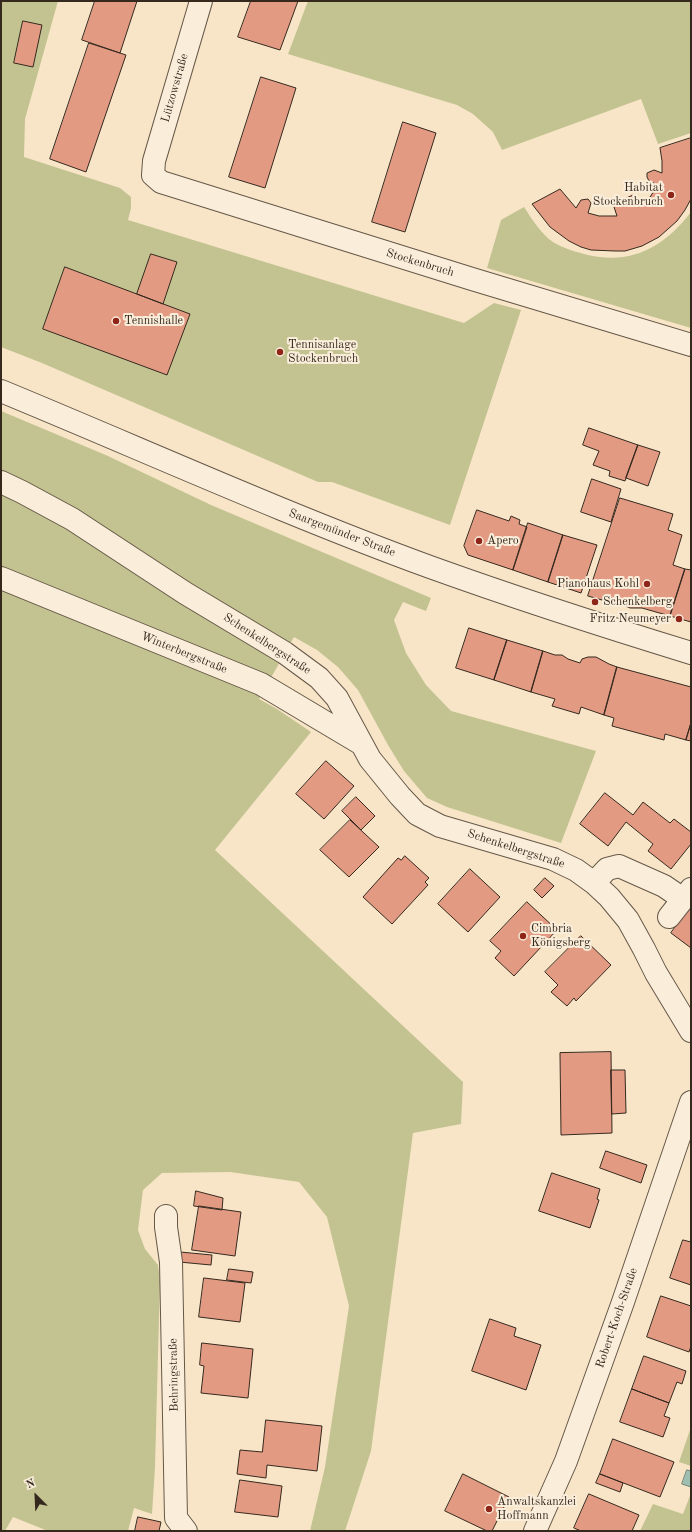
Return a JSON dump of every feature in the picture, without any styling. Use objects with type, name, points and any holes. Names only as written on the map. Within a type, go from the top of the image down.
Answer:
[{"type":"street","name":"Lützowstraße","points":[[153,175],[154,161],[201,1]]},
{"type":"street","name":"Stockenbruch","points":[[153,175],[161,182],[205,197],[691,345]]},
{"type":"street","name":"Saargemünder Straße","points":[[1,391],[91,428],[198,475],[423,564],[565,613],[691,653]]},
{"type":"street","name":"Schenkelbergstraße","points":[[1,482],[72,519],[185,593],[285,653],[319,678],[337,698],[370,758],[400,796],[417,814],[440,826],[553,859],[576,870],[594,883],[609,897],[628,920],[656,973],[691,1031]]},
{"type":"street","name":"Winterbergstraße","points":[[1,578],[261,684],[360,742]]},
{"type":"street","points":[[594,883],[607,869],[619,866],[664,886],[687,894],[670,917]]},
{"type":"street","name":"Robert-Koch-Straße","points":[[535,1531],[572,1446],[691,1102]]},
{"type":"street","name":"Behringstraße","points":[[166,1216],[171,1262],[176,1518],[186,1531]]},
{"type":"green space","points":[[1,1],[58,1],[25,119],[24,157],[120,188],[131,197],[131,208],[128,220],[464,323],[494,303],[521,310],[450,525],[332,482],[318,482],[42,363],[1,347]]},
{"type":"green space","points":[[308,1],[691,1],[691,133],[658,144],[641,99],[502,150],[493,132],[473,114],[457,105],[288,54]]},
{"type":"green space","points":[[524,207],[541,231],[553,242],[579,253],[604,257],[633,255],[658,244],[670,235],[691,212],[691,328],[487,268],[501,220]]},
{"type":"green space","points":[[1,411],[108,456],[211,505],[431,598],[426,611],[403,602],[394,620],[406,653],[426,685],[451,711],[596,751],[561,843],[447,807],[427,798],[404,771],[358,690],[338,667],[317,650],[294,637],[259,699],[277,709],[311,732],[215,850],[463,1082],[461,1124],[413,1133],[371,1451],[345,1531],[310,1531],[325,1467],[349,1306],[327,1217],[299,1182],[230,1172],[162,1173],[143,1190],[138,1230],[145,1249],[158,1265],[160,1280],[155,1467],[152,1514],[134,1508],[128,1531],[48,1531],[13,1517],[5,1531],[1,1531]]},
{"type":"green space","points":[[691,1427],[691,1466],[679,1462]]},
{"type":"green space","points":[[691,1493],[691,1531],[640,1531],[653,1504],[683,1514]]},
{"type":"shaded area","points":[[687,1470],[691,1471],[691,1487],[682,1484]]},
{"type":"building","points":[[95,1],[137,1],[120,53],[82,40]]},
{"type":"building","points":[[251,1],[298,1],[280,50],[238,37]]},
{"type":"building","points":[[23,21],[42,25],[33,67],[14,63]]},
{"type":"building","points":[[89,43],[126,55],[86,172],[50,159]]},
{"type":"building","points":[[261,77],[296,88],[265,188],[229,177]]},
{"type":"building","points":[[403,122],[436,133],[405,232],[372,222]]},
{"type":"building","name":"Habitat Stockenbruch","points":[[691,138],[691,199],[677,221],[659,237],[642,246],[625,251],[591,250],[581,247],[569,241],[550,227],[532,204],[560,189],[576,208],[581,200],[588,199],[591,203],[588,213],[599,216],[617,216],[613,204],[633,195],[638,207],[650,197],[658,185],[649,181],[647,173],[654,170],[662,173],[660,148]]},
{"type":"building","points":[[151,254],[177,262],[163,304],[137,294]]},
{"type":"building","name":"Tennishalle","points":[[65,267],[190,314],[167,375],[43,329]]},
{"type":"building","points":[[589,428],[638,445],[625,481],[609,476],[610,471],[593,465],[599,451],[583,445]]},
{"type":"building","points":[[638,445],[660,452],[648,486],[626,478]]},
{"type":"building","points":[[592,479],[621,489],[611,522],[581,512]]},
{"type":"building","points":[[620,498],[673,514],[668,530],[682,535],[673,565],[685,569],[670,616],[642,608],[630,608],[626,606],[624,602],[604,595],[602,600],[588,596]]},
{"type":"building","points":[[477,510],[509,521],[511,516],[520,520],[519,524],[527,527],[513,570],[468,555],[464,546]]},
{"type":"building","points":[[528,523],[563,535],[548,582],[513,570]]},
{"type":"building","points":[[563,535],[597,545],[581,593],[548,582]]},
{"type":"building","points":[[685,569],[691,570],[691,622],[670,616]]},
{"type":"building","points":[[469,628],[507,640],[494,680],[456,668]]},
{"type":"building","points":[[507,640],[543,651],[531,692],[494,680]]},
{"type":"building","points":[[543,651],[555,655],[562,655],[568,659],[580,663],[582,659],[596,657],[617,667],[604,715],[581,707],[579,714],[552,706],[555,699],[531,692]]},
{"type":"building","points":[[617,667],[691,687],[691,723],[686,740],[665,734],[664,740],[612,726],[614,718],[604,715]]},
{"type":"building","points":[[691,723],[691,741],[686,740]]},
{"type":"building","points":[[326,761],[354,786],[324,819],[296,794]]},
{"type":"building","points":[[605,793],[633,815],[643,802],[670,823],[674,819],[691,832],[691,844],[671,869],[648,851],[653,844],[626,822],[608,846],[580,824]]},
{"type":"building","points":[[356,797],[375,816],[361,830],[342,811]]},
{"type":"building","points":[[350,820],[379,847],[349,877],[320,850]]},
{"type":"building","points":[[405,856],[429,878],[425,882],[428,885],[392,924],[363,897],[398,858],[401,860]]},
{"type":"building","points":[[470,869],[500,897],[468,932],[438,904]]},
{"type":"building","points":[[545,878],[554,886],[542,898],[534,890]]},
{"type":"building","name":"Cimbria Königsberg","points":[[527,902],[557,930],[514,976],[495,958],[501,951],[490,941]]},
{"type":"building","points":[[691,906],[691,948],[671,933]]},
{"type":"building","points":[[581,936],[611,965],[576,1001],[574,998],[567,1006],[551,992],[558,985],[545,972]]},
{"type":"building","points":[[611,1052],[612,1133],[561,1135],[560,1053]]},
{"type":"building","points":[[611,1070],[625,1070],[626,1113],[612,1114]]},
{"type":"building","points":[[606,1151],[647,1165],[641,1183],[600,1168]]},
{"type":"building","points":[[552,1173],[600,1189],[597,1199],[599,1200],[590,1228],[539,1211]]},
{"type":"building","points":[[196,1191],[223,1198],[222,1210],[194,1206]]},
{"type":"building","points":[[199,1206],[241,1212],[235,1256],[192,1250]]},
{"type":"building","points":[[683,1240],[691,1242],[691,1285],[670,1278]]},
{"type":"building","points":[[180,1252],[212,1255],[211,1265],[179,1262]]},
{"type":"building","points":[[229,1269],[253,1272],[251,1283],[227,1280]]},
{"type":"building","points":[[204,1278],[245,1283],[240,1322],[199,1317]]},
{"type":"building","points":[[661,1296],[691,1306],[691,1346],[689,1352],[647,1337]]},
{"type":"building","points":[[490,1319],[516,1328],[514,1336],[541,1345],[526,1390],[472,1371]]},
{"type":"building","points":[[202,1343],[253,1349],[248,1398],[201,1393],[204,1366],[200,1365]]},
{"type":"building","points":[[644,1356],[686,1371],[682,1384],[677,1382],[669,1403],[632,1389]]},
{"type":"building","points":[[632,1389],[669,1403],[664,1416],[670,1418],[663,1437],[620,1422]]},
{"type":"building","points":[[266,1420],[322,1426],[317,1471],[267,1465],[266,1478],[237,1474],[240,1450],[262,1452]]},
{"type":"building","points":[[613,1439],[674,1462],[660,1497],[600,1474]]},
{"type":"building","points":[[463,1474],[509,1497],[492,1531],[487,1531],[445,1511]]},
{"type":"building","points":[[600,1474],[623,1483],[620,1492],[596,1483]]},
{"type":"building","points":[[240,1480],[282,1486],[278,1517],[235,1512]]},
{"type":"building","points":[[589,1494],[639,1515],[632,1531],[581,1531],[574,1528]]},
{"type":"building","points":[[138,1517],[161,1522],[159,1531],[135,1531]]},
{"type":"place","name":"Habitat Stockenbruch","points":[[671,195]]},
{"type":"place","name":"Tennishalle","points":[[116,321]]},
{"type":"place","name":"Tennisanlage Stockenbruch","points":[[280,352]]},
{"type":"place","name":"Apero","points":[[479,541]]},
{"type":"place","name":"Pianohaus Kohl","points":[[647,584]]},
{"type":"place","name":"Schenkelberg","points":[[595,602]]},
{"type":"place","name":"Fritz Neumeyer","points":[[679,619]]},
{"type":"place","name":"Cimbria Königsberg","points":[[523,936]]},
{"type":"place","name":"Anwaltskanzlei Hoffmann","points":[[489,1509]]}]
